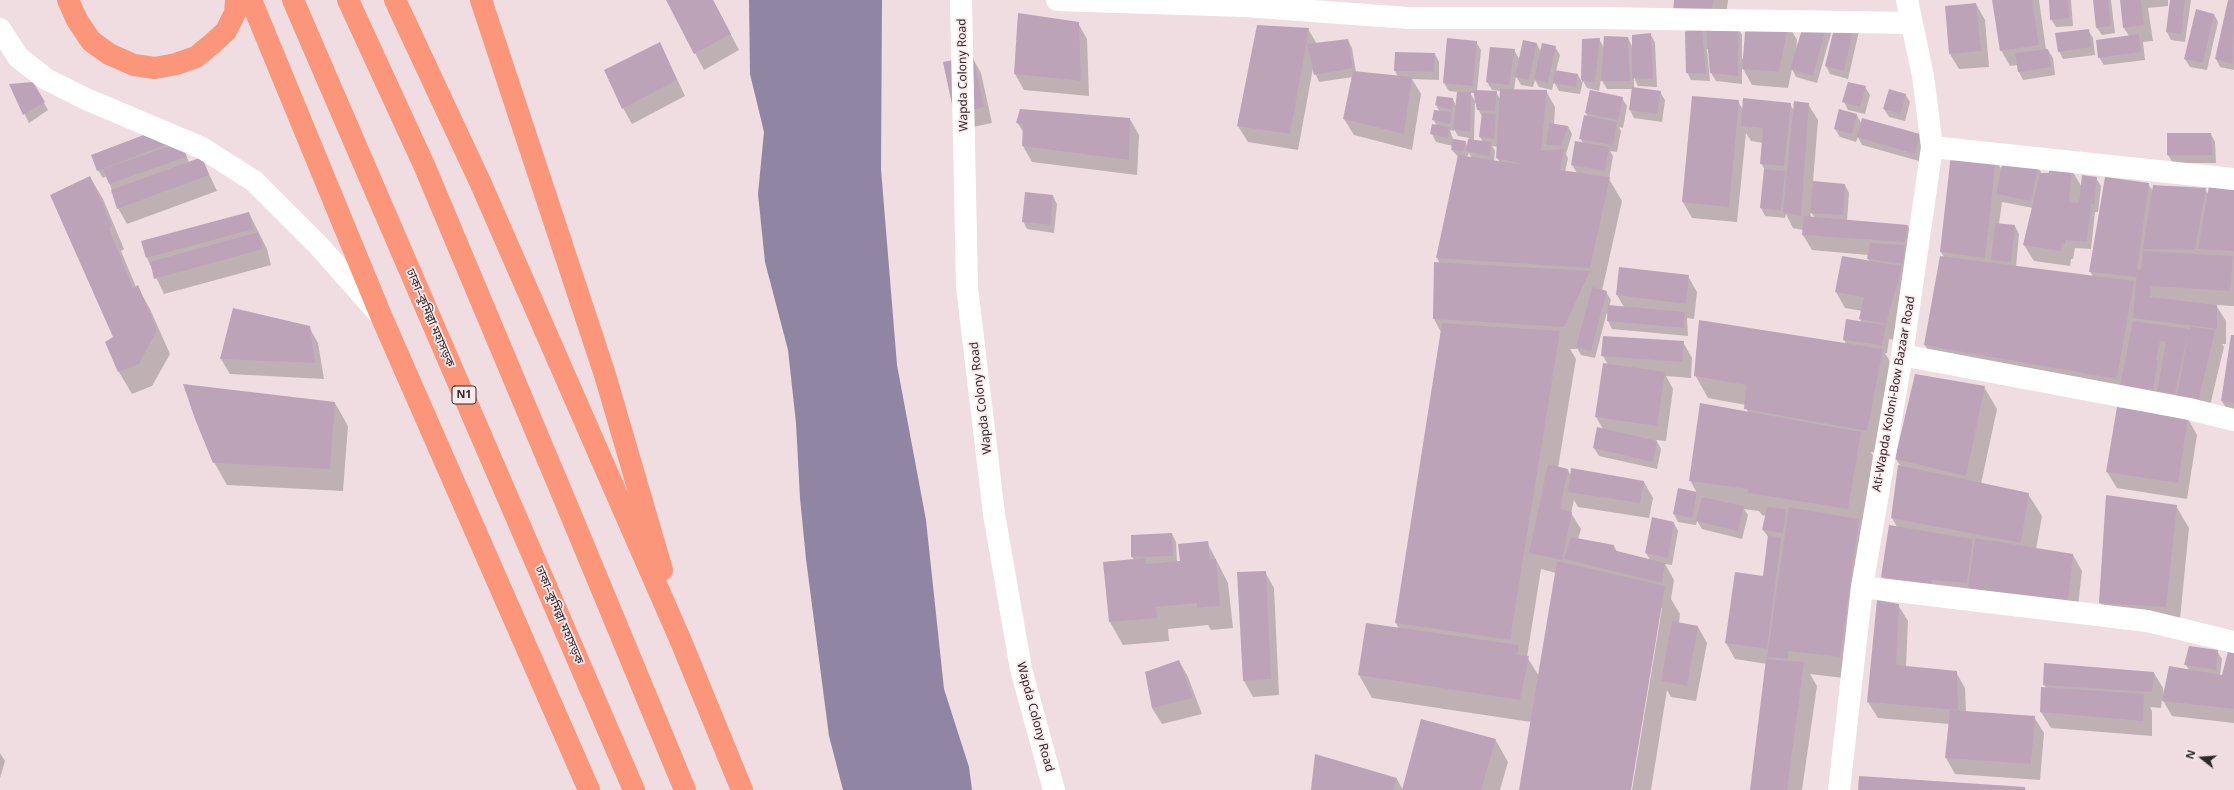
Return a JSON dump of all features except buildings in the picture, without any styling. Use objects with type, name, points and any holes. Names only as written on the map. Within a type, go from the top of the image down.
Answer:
[{"type":"highway","points":[[68,0],[76,20],[91,41],[109,54],[134,65],[155,68],[176,64],[196,57],[213,43],[226,31],[235,13],[236,0]]},
{"type":"highway","points":[[251,0],[382,318],[589,790]]},
{"type":"highway","name":"ঢাকা–কুমিল্লা মহাসড়ক","points":[[293,0],[634,790]]},
{"type":"highway","points":[[348,0],[424,165],[685,790]]},
{"type":"highway","points":[[395,0],[481,184],[680,639],[742,790]]},
{"type":"highway","points":[[481,0],[605,375],[648,518],[680,639]]},
{"type":"street","name":"Wapda Colony Road","points":[[961,0],[968,295],[996,522],[1021,669],[1054,790]]},
{"type":"street","points":[[1057,0],[1245,6],[1408,18],[1573,18],[1912,23]]},
{"type":"street","name":"Ati-Wapda Koloni-Bow Bazaar Road","points":[[1839,790],[1862,587],[1902,355],[1932,147],[1923,76],[1908,0]]},
{"type":"street","points":[[0,29],[18,57],[46,79],[86,99],[202,148],[254,181],[319,246],[382,318]]},
{"type":"street","points":[[1932,147],[2234,179]]},
{"type":"street","points":[[1902,355],[2188,409],[2234,420]]},
{"type":"street","points":[[1862,587],[2147,621],[2234,642]]},
{"type":"shaded area","points":[[749,0],[882,0],[881,169],[897,365],[926,520],[944,689],[969,767],[972,790],[843,790],[829,736],[806,559],[800,498],[796,423],[788,350],[765,262],[758,194],[764,132],[750,74]]}]
